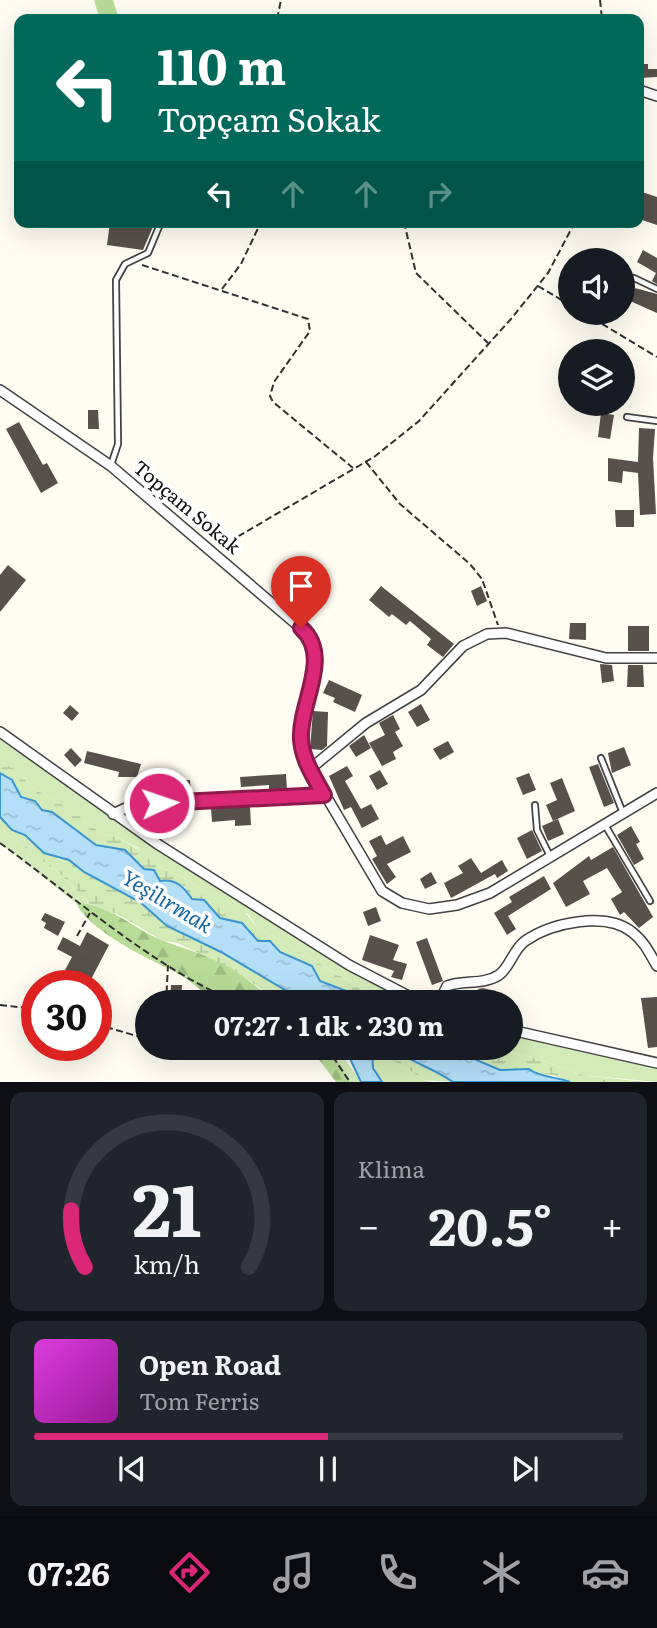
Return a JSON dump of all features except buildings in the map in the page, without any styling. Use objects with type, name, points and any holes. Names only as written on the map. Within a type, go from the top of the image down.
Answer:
[{"type":"street","name":"Topçam Sokak","points":[[0,390],[111,466],[309,635],[313,643],[315,664],[301,725],[303,750],[310,769],[372,879],[392,898],[416,907],[442,908],[472,901],[657,793]]},
{"type":"street","points":[[310,769],[366,723],[421,690],[463,646],[487,634],[500,632],[593,656],[657,658]]},
{"type":"street","points":[[0,732],[113,814],[349,965],[397,990]]},
{"type":"street","points":[[113,814],[132,805],[324,795]]},
{"type":"street","points":[[445,990],[447,986],[492,978],[503,970],[514,952],[527,940],[574,923],[604,922],[625,926],[643,942],[657,966]]},
{"type":"street","points":[[523,1033],[657,1063]]},
{"type":"lane","points":[[111,466],[118,444],[116,281],[125,264],[152,248],[159,228]]},
{"type":"lane","points":[[635,278],[657,289]]},
{"type":"lane","points":[[627,417],[657,421]]},
{"type":"lane","points":[[601,758],[623,814]]},
{"type":"lane","points":[[536,805],[537,830],[551,857]]},
{"type":"lane","points":[[605,825],[650,901]]},
{"type":"path","points":[[221,289],[241,264],[258,228]]},
{"type":"path","points":[[405,228],[416,273],[489,344]]},
{"type":"path","points":[[213,551],[366,462],[419,421],[538,286],[566,243],[572,228]]},
{"type":"path","points":[[137,258],[145,268],[221,289],[308,319],[310,331],[274,382],[270,396],[273,402],[354,469]]},
{"type":"path","points":[[538,286],[558,298]]},
{"type":"path","points":[[604,325],[657,357]]},
{"type":"path","points":[[366,462],[400,504],[470,564],[482,579],[500,632]]},
{"type":"path","points":[[0,843],[90,912],[168,964],[215,990]]},
{"type":"path","points":[[77,936],[90,912]]},
{"type":"path","points":[[167,990],[168,964]]},
{"type":"path","points":[[0,1005],[21,1007]]},
{"type":"path","points":[[112,1029],[135,1035]]},
{"type":"path","points":[[335,1060],[350,1082]]},
{"type":"green space","points":[[94,0],[113,0],[117,14],[98,14]]},
{"type":"green space","points":[[0,732],[208,873],[400,990],[361,990],[256,926],[249,915],[165,870],[136,847],[117,837],[100,833],[70,809],[31,787],[17,770],[0,761]]},
{"type":"green space","points":[[0,761],[17,770],[31,787],[70,809],[100,833],[117,837],[143,852],[165,870],[184,878],[220,901],[241,908],[256,926],[361,990],[344,990],[320,981],[308,965],[280,952],[269,941],[258,941],[242,923],[220,918],[204,900],[192,899],[184,886],[160,881],[156,873],[144,869],[130,854],[95,845],[49,811],[42,810],[35,801],[21,797],[12,780],[0,773]]},
{"type":"green space","points":[[0,817],[12,830],[25,835],[35,846],[59,859],[69,860],[84,872],[113,885],[140,902],[167,926],[221,952],[285,990],[263,990],[229,967],[177,943],[163,941],[119,915],[90,904],[61,875],[0,828]]},
{"type":"green space","points":[[0,828],[61,875],[90,904],[76,903],[0,843]]},
{"type":"green space","points":[[76,903],[99,907],[159,939],[222,962],[262,990],[201,990],[181,975],[106,933],[83,913]]},
{"type":"green space","points":[[523,1033],[657,1063],[657,1082],[583,1075],[523,1055]]},
{"type":"green space","points":[[523,1055],[583,1075],[645,1082],[570,1082],[553,1075],[532,1073],[528,1069],[503,1070],[470,1060],[523,1060]]},
{"type":"green space","points":[[319,1060],[337,1060],[350,1082],[336,1082]]},
{"type":"green space","points":[[337,1060],[345,1060],[361,1082],[350,1082]]},
{"type":"green space","points":[[392,1060],[431,1082],[382,1082],[371,1061]]},
{"type":"green space","points":[[392,1060],[414,1060],[453,1082],[424,1080]]},
{"type":"water","name":"Yeşilırmak","points":[[0,773],[12,780],[21,797],[35,801],[42,810],[52,812],[96,845],[125,850],[144,869],[154,870],[160,881],[179,884],[192,899],[204,900],[220,918],[242,923],[258,941],[270,941],[280,952],[312,966],[320,981],[344,990],[285,990],[221,952],[167,926],[140,902],[84,872],[69,860],[44,853],[25,835],[12,830],[0,817]]},
{"type":"water","points":[[351,1060],[373,1060],[373,1068],[382,1082],[361,1082]]},
{"type":"water","points":[[412,1060],[477,1060],[500,1070],[529,1069],[570,1082],[453,1082]]},
{"type":"route","points":[[159,803],[324,795],[310,769],[301,739],[301,725],[315,664],[313,643],[301,628]]}]
